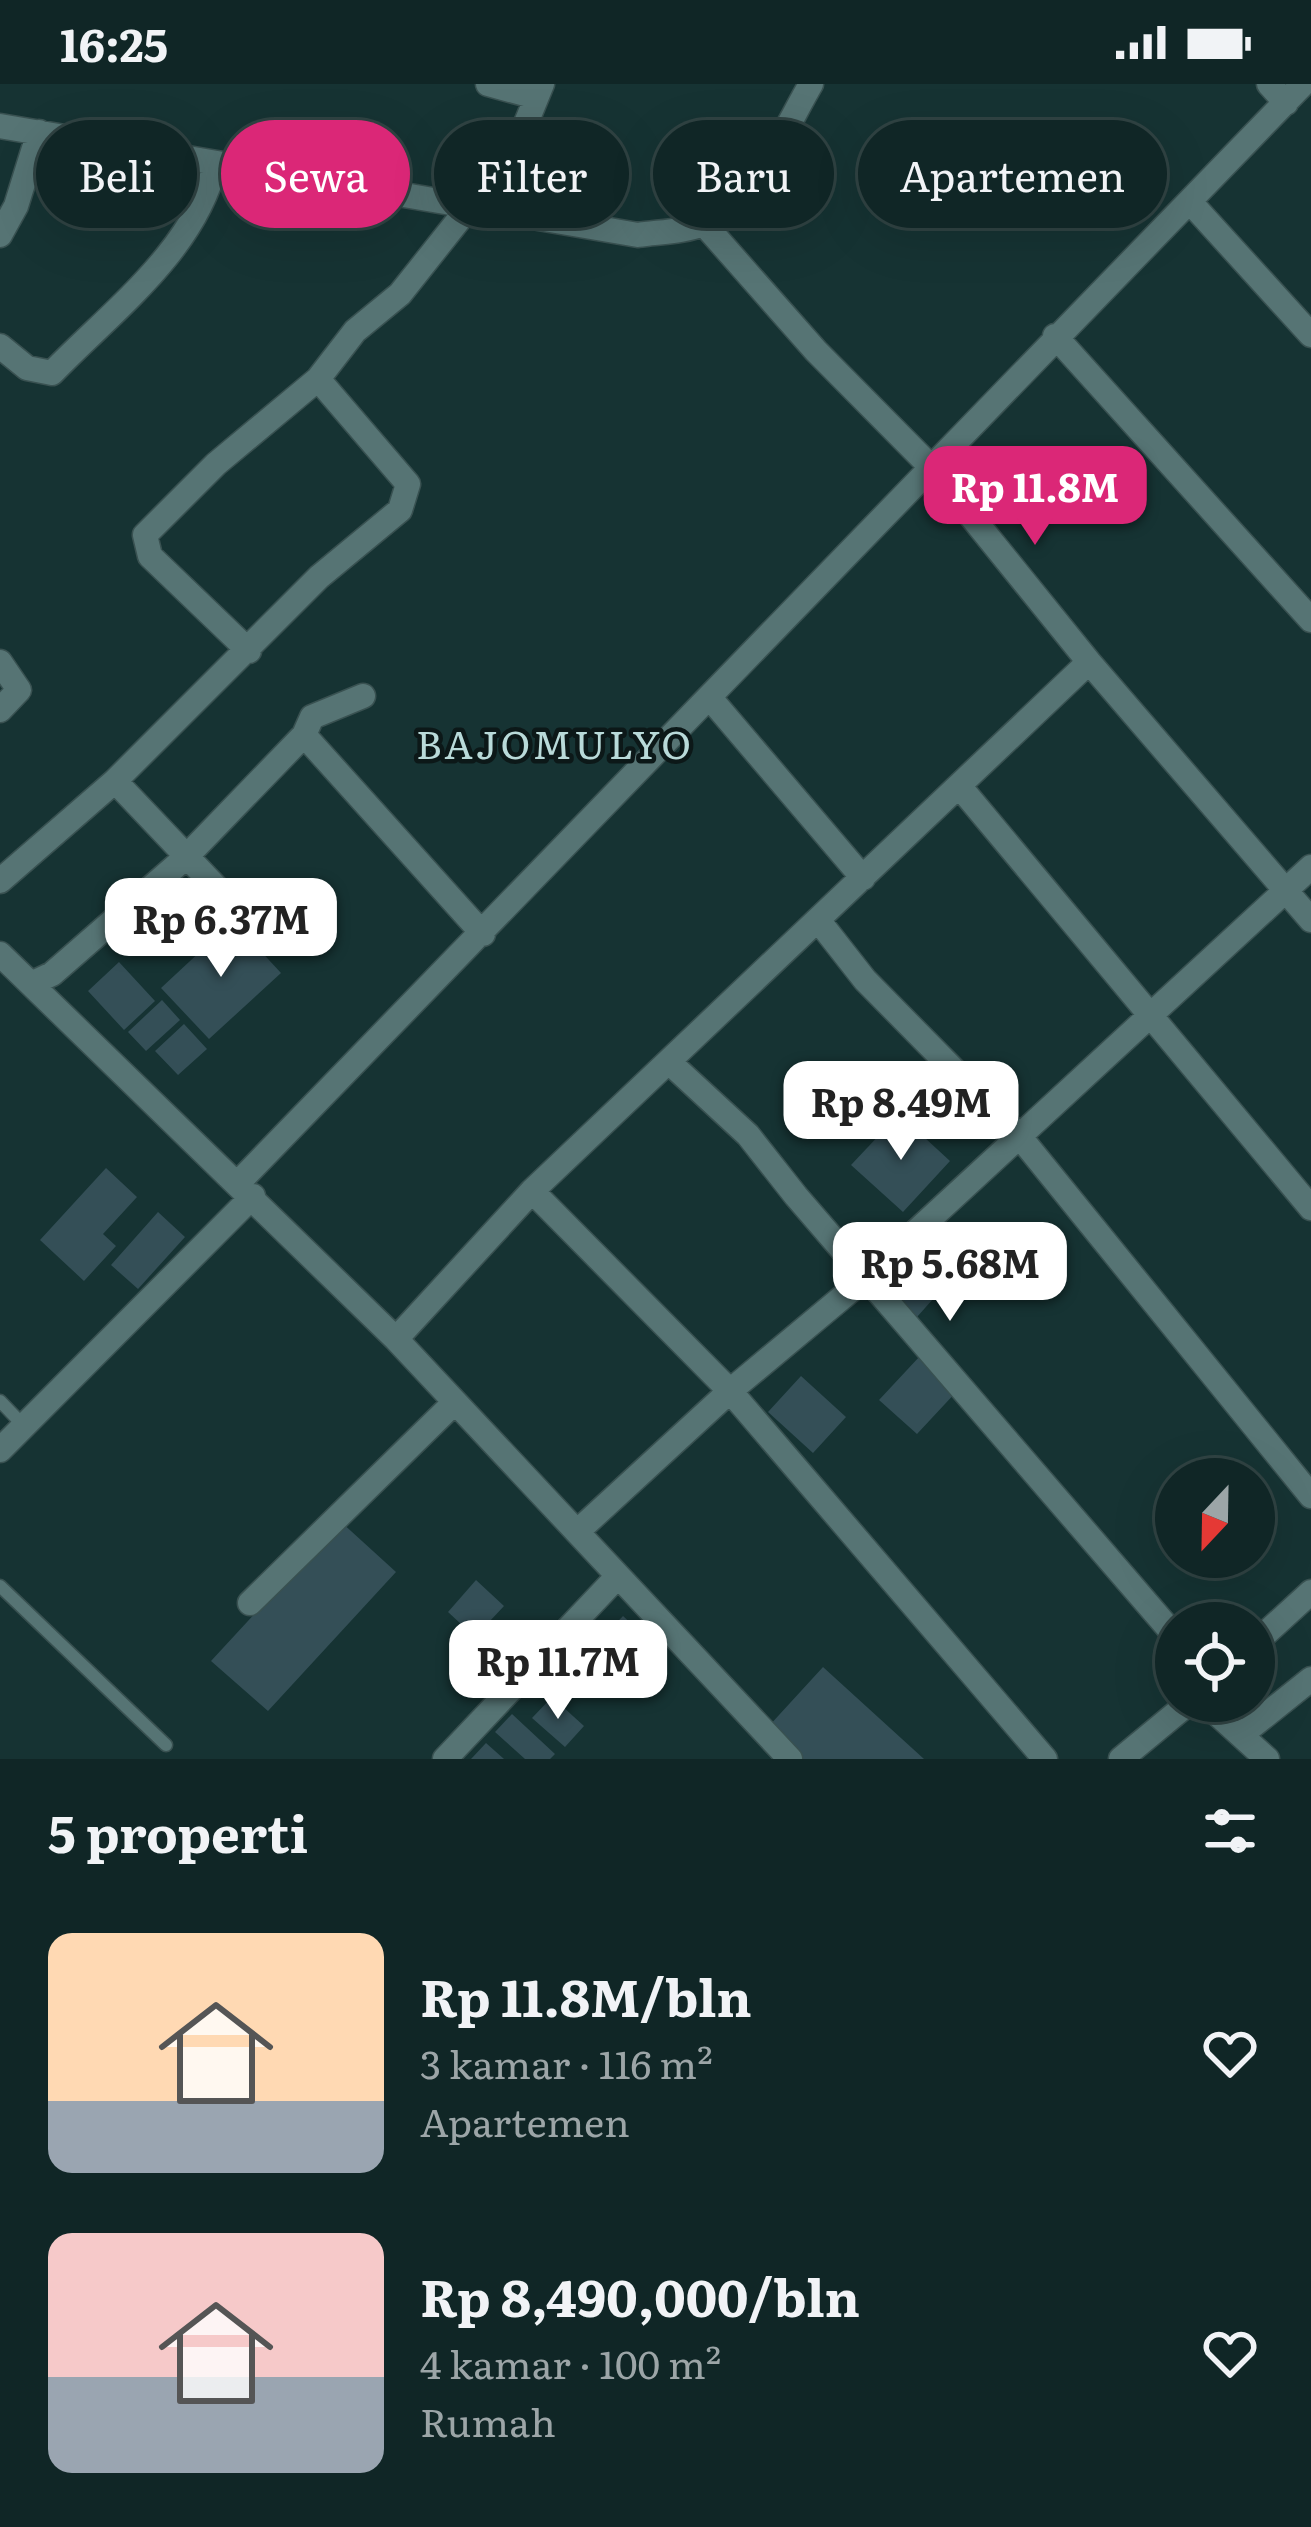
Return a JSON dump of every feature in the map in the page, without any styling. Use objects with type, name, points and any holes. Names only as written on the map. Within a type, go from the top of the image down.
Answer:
[{"type":"street","points":[[488,84],[535,101]]},
{"type":"street","points":[[790,120],[811,84]]},
{"type":"street","points":[[0,1450],[483,934],[933,469],[1055,336],[1191,203],[1286,90]]},
{"type":"street","points":[[0,126],[36,132]]},
{"type":"street","points":[[0,235],[16,206],[36,142]]},
{"type":"street","points":[[197,162],[434,201]]},
{"type":"street","points":[[0,346],[27,368],[52,373],[181,241],[199,215],[215,165]]},
{"type":"street","points":[[1191,203],[1311,335]]},
{"type":"street","points":[[249,651],[150,556],[145,535],[216,464],[318,379],[355,332],[400,294],[452,228]]},
{"type":"street","points":[[596,228],[638,235],[680,228]]},
{"type":"street","points":[[708,228],[816,351],[933,469],[1089,662],[1311,920]]},
{"type":"street","points":[[1055,336],[1311,620]]},
{"type":"street","points":[[0,881],[116,781],[319,578],[400,510],[410,491],[318,379]]},
{"type":"street","points":[[0,662],[19,690],[0,710]]},
{"type":"street","points":[[395,1339],[532,1191],[1089,662]]},
{"type":"street","points":[[33,983],[52,974],[185,858],[304,735],[312,717],[363,696]]},
{"type":"street","points":[[710,698],[863,878]]},
{"type":"street","points":[[304,735],[483,934]]},
{"type":"street","points":[[116,781],[232,904]]},
{"type":"street","points":[[960,787],[1311,1208]]},
{"type":"street","points":[[579,1530],[730,1391],[869,1275],[1311,867]]},
{"type":"street","points":[[818,920],[865,980],[1020,1137],[1311,1496]]},
{"type":"street","points":[[0,954],[395,1339],[788,1758]]},
{"type":"street","points":[[669,1062],[748,1135],[1155,1612]]},
{"type":"street","points":[[532,1191],[730,1391],[1045,1759]]},
{"type":"street","points":[[250,1604],[454,1403]]},
{"type":"street","points":[[445,1759],[618,1576]]},
{"type":"street","points":[[1275,1625],[1311,1592]]},
{"type":"street","points":[[1232,1730],[1311,1679]]},
{"type":"street","points":[[1123,1758],[1172,1722]]},
{"type":"street","points":[[1223,1722],[1267,1759]]},
{"type":"lane","points":[[0,1401],[24,1426]]},
{"type":"lane","points":[[0,1586],[166,1745]]},
{"type":"building","points":[[233,921],[281,973],[209,1039],[161,988]]},
{"type":"building","points":[[119,962],[155,1001],[124,1030],[88,991]]},
{"type":"building","points":[[162,1000],[180,1020],[146,1051],[128,1032]]},
{"type":"building","points":[[184,1024],[207,1049],[178,1075],[155,1051]]},
{"type":"building","points":[[899,1114],[950,1161],[903,1212],[851,1165]]},
{"type":"building","points":[[106,1168],[137,1197],[103,1234],[116,1246],[84,1281],[40,1240]]},
{"type":"building","points":[[158,1212],[185,1237],[138,1289],[111,1265]]},
{"type":"building","points":[[952,1225],[980,1251],[967,1264],[939,1238]]},
{"type":"building","points":[[925,1257],[954,1283],[945,1293],[916,1267]]},
{"type":"building","points":[[902,1271],[933,1299],[917,1317],[886,1289]]},
{"type":"building","points":[[920,1356],[958,1390],[917,1434],[879,1400]]},
{"type":"building","points":[[801,1376],[846,1417],[813,1453],[768,1412]]},
{"type":"building","points":[[340,1521],[396,1572],[268,1711],[211,1661]]},
{"type":"building","points":[[476,1580],[504,1606],[475,1637],[448,1612]]},
{"type":"building","points":[[623,1616],[663,1653],[625,1693],[585,1656]]},
{"type":"building","points":[[823,1667],[924,1759],[803,1759],[768,1727]]},
{"type":"building","points":[[552,1697],[584,1726],[565,1747],[532,1718]]},
{"type":"building","points":[[512,1714],[555,1754],[550,1759],[525,1759],[495,1732]]},
{"type":"building","points":[[486,1743],[504,1759],[471,1759]]},
{"type":"district","name":"BAJOMULYO","points":[[555,745]]}]
